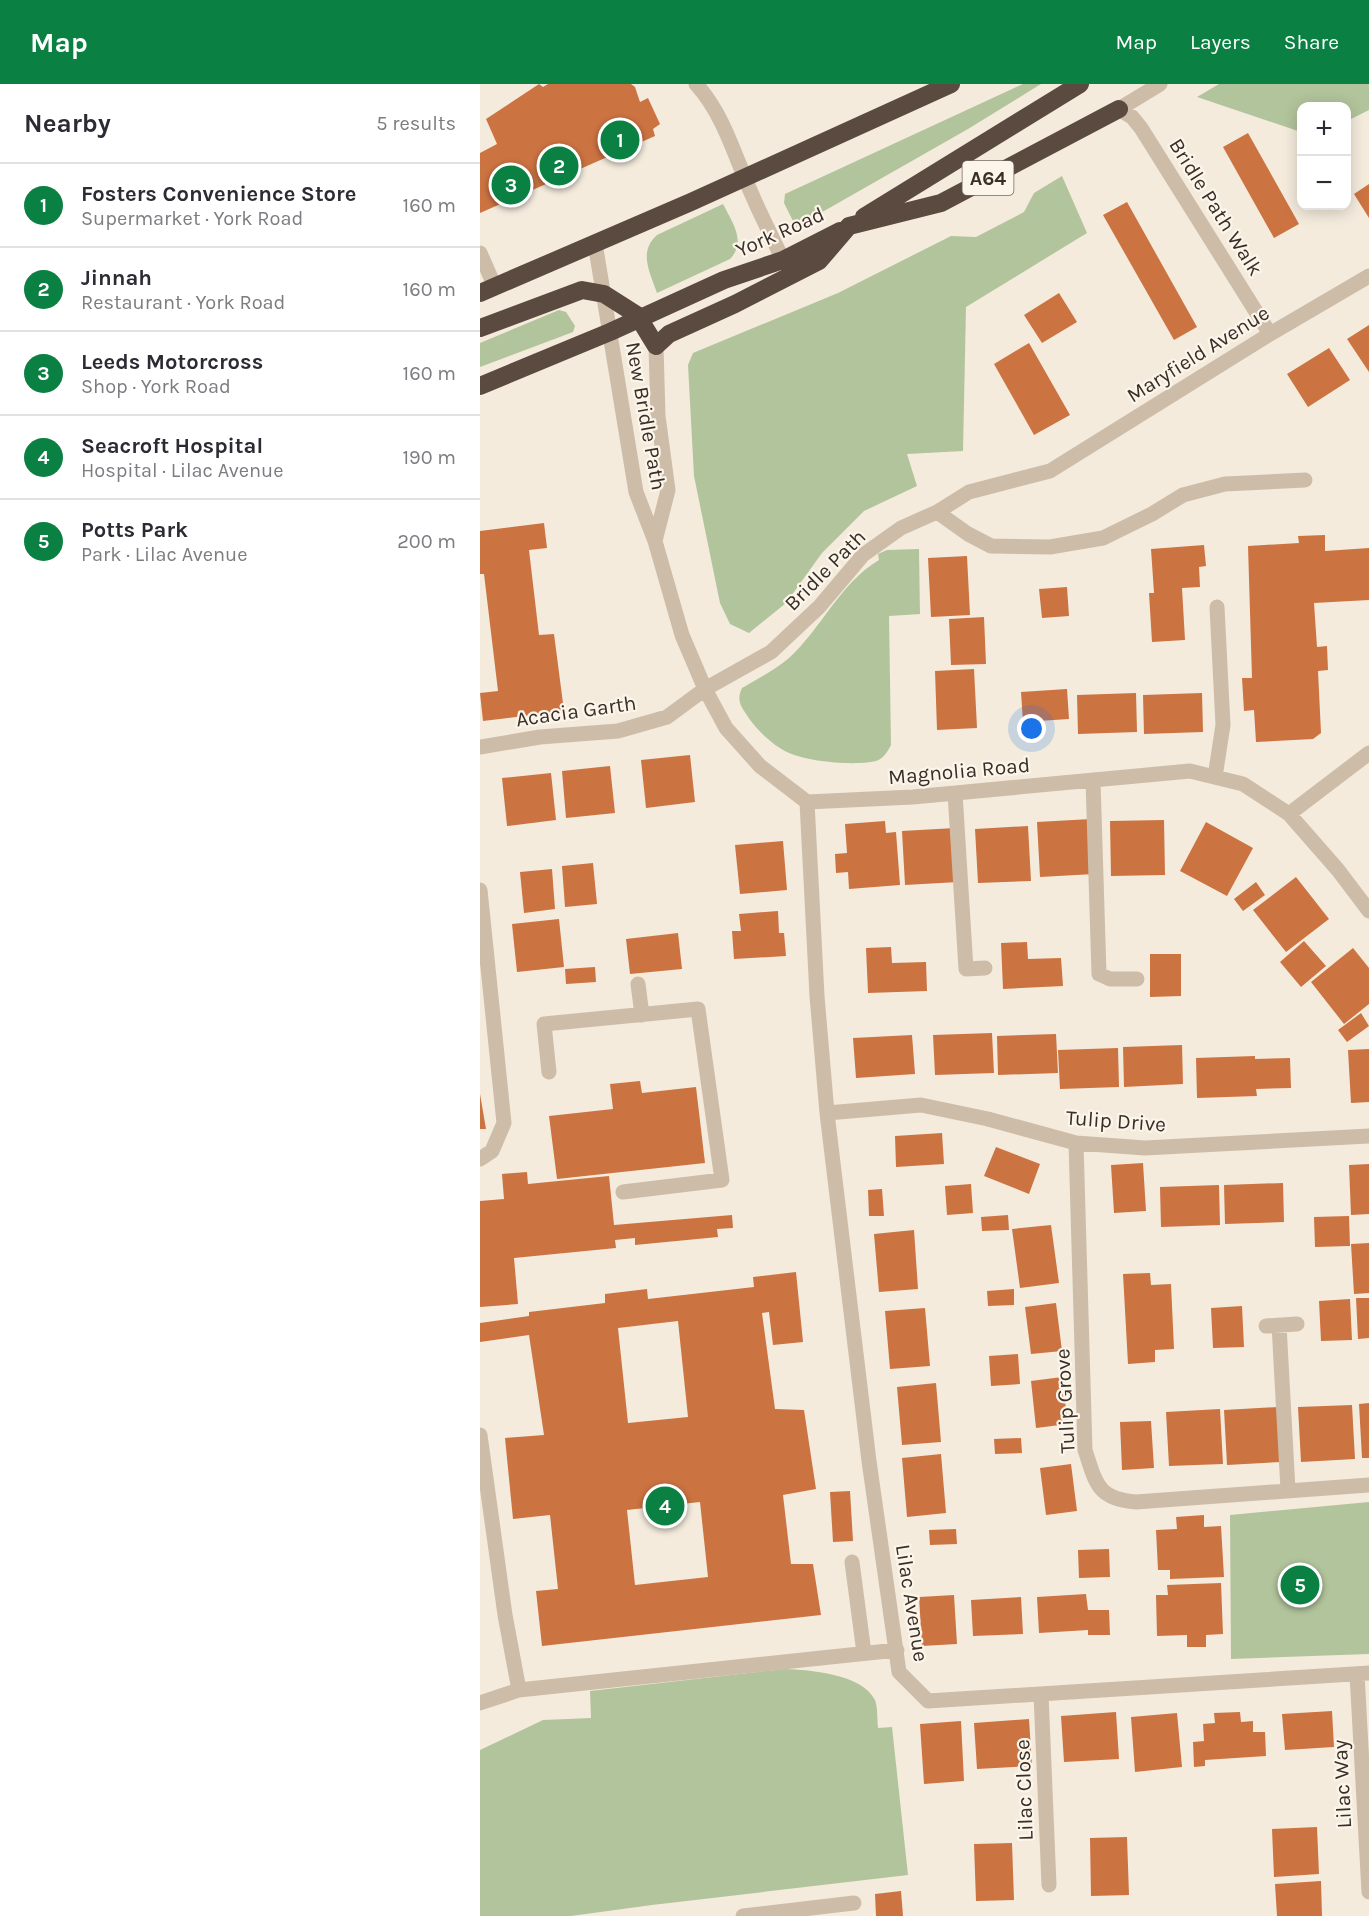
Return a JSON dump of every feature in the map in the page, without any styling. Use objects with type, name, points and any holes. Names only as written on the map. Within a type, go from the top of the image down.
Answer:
[{"type":"highway","points":[[488,290],[951,84]]},
{"type":"highway","name":"York Road","points":[[480,386],[610,332],[724,280],[783,260],[849,226],[1080,84]]},
{"type":"highway","name":"A64","points":[[656,346],[669,334],[735,304],[819,261],[849,226],[941,203],[1119,109]]},
{"type":"highway","points":[[480,328],[582,290],[604,294],[639,319],[656,346]]},
{"type":"street","points":[[696,84],[714,106],[783,260]]},
{"type":"street","name":"A64","points":[[1119,109],[1160,84]]},
{"type":"street","name":"Bridle Path Walk","points":[[1119,109],[1132,117],[1142,128],[1270,334]]},
{"type":"street","name":"New Bridle Path","points":[[595,243],[636,492],[656,541]]},
{"type":"street","points":[[480,253],[488,290]]},
{"type":"street","name":"Maryfield Avenue","points":[[1050,471],[1270,334],[1369,276]]},
{"type":"street","name":"New Bridle Path","points":[[656,346],[658,416],[668,490],[656,541]]},
{"type":"street","name":"Bridle Path","points":[[705,689],[771,652],[819,608],[863,555],[901,528],[937,512],[969,492],[1050,471]]},
{"type":"street","points":[[937,512],[968,534],[992,546],[1050,546],[1103,538],[1152,514],[1183,495],[1225,484],[1305,480]]},
{"type":"street","points":[[656,541],[681,634],[705,689],[726,728],[760,766],[807,802],[817,996],[827,1113]]},
{"type":"street","points":[[1215,777],[1223,725],[1218,607]]},
{"type":"street","name":"Acacia Garth","points":[[480,747],[540,737],[618,731],[667,717],[705,689]]},
{"type":"street","points":[[1289,814],[1369,753]]},
{"type":"street","name":"Magnolia Road","points":[[807,802],[899,798],[1190,771],[1243,784],[1289,814],[1338,870],[1369,911]]},
{"type":"street","points":[[1093,780],[1099,974],[1110,979],[1137,979]]},
{"type":"street","points":[[955,793],[966,969],[985,968]]},
{"type":"street","points":[[480,890],[504,1123],[492,1151],[480,1159]]},
{"type":"street","points":[[638,984],[642,1015]]},
{"type":"street","points":[[549,1072],[544,1024],[698,1009],[722,1180],[623,1192]]},
{"type":"street","name":"Tulip Drive","points":[[827,1113],[921,1105],[988,1119],[1076,1143],[1145,1148],[1369,1136]]},
{"type":"street","name":"Lilac Avenue","points":[[827,1113],[869,1461],[899,1672],[928,1701],[1363,1673]]},
{"type":"street","name":"Tulip Grove","points":[[1076,1143],[1085,1450],[1097,1486],[1118,1501],[1136,1502],[1369,1485]]},
{"type":"street","points":[[1288,1490],[1272,1325],[1297,1324]]},
{"type":"street","points":[[480,1435],[505,1615],[519,1690]]},
{"type":"street","points":[[852,1562],[864,1653]]},
{"type":"street","points":[[480,1703],[519,1690],[897,1650]]},
{"type":"street","name":"Lilac Way","points":[[1363,1673],[1369,1892]]},
{"type":"street","name":"Lilac Close","points":[[1041,1694],[1049,1885]]},
{"type":"street","points":[[742,1916],[854,1903]]},
{"type":"green space","points":[[1023,84],[1041,84],[968,129],[796,227],[784,203],[785,194]]},
{"type":"green space","points":[[1219,84],[1369,84],[1369,110],[1351,119],[1351,102],[1297,102],[1297,131],[1197,97]]},
{"type":"green space","points":[[1062,176],[1087,233],[966,307],[963,451],[907,454],[917,486],[864,511],[822,553],[786,603],[749,633],[730,624],[720,603],[694,476],[688,365],[693,353],[838,293],[951,236],[976,237],[1024,212],[1034,193]]},
{"type":"green space","points":[[723,204],[734,225],[738,239],[735,252],[730,259],[657,293],[647,262],[651,242],[657,235]]},
{"type":"green space","points":[[559,310],[566,312],[575,326],[573,332],[480,367],[480,343]]},
{"type":"green space","points":[[919,549],[920,614],[889,616],[891,745],[887,752],[876,761],[844,763],[820,761],[789,753],[766,738],[743,710],[739,700],[742,688],[789,658],[853,581],[879,560],[878,554],[887,550]]},
{"type":"green space","points":[[1369,1502],[1369,1654],[1231,1659],[1230,1515]]},
{"type":"green space","points":[[785,1669],[821,1672],[859,1684],[875,1700],[878,1728],[892,1727],[908,1875],[571,1916],[480,1916],[480,1750],[543,1720],[591,1718],[590,1691]]},
{"type":"building","points":[[539,84],[543,87],[548,84],[631,84],[635,87],[640,102],[648,98],[660,124],[653,129],[655,136],[480,213],[480,153],[497,144],[486,119]]},
{"type":"building","points":[[1248,133],[1299,224],[1274,238],[1223,147]]},
{"type":"building","points":[[1369,184],[1369,218],[1354,194]]},
{"type":"building","points":[[1127,202],[1197,327],[1174,340],[1103,215]]},
{"type":"building","points":[[1059,293],[1077,322],[1042,343],[1024,315]]},
{"type":"building","points":[[1369,325],[1369,372],[1347,339]]},
{"type":"building","points":[[1029,343],[1070,415],[1034,435],[994,364]]},
{"type":"building","points":[[1329,348],[1350,380],[1308,407],[1287,374]]},
{"type":"building","points":[[544,523],[547,548],[529,550],[539,635],[554,634],[564,711],[483,721],[480,693],[498,691],[484,574],[480,574],[480,531]]},
{"type":"building","points":[[1325,535],[1325,551],[1369,548],[1369,600],[1314,603],[1317,647],[1327,646],[1328,670],[1318,671],[1321,733],[1313,739],[1256,742],[1254,710],[1244,711],[1242,678],[1252,678],[1248,546],[1299,543],[1298,536]]},
{"type":"building","points":[[1204,545],[1206,566],[1199,567],[1200,587],[1182,588],[1185,640],[1152,642],[1149,593],[1154,593],[1151,549]]},
{"type":"building","points":[[967,556],[970,615],[931,617],[928,558]]},
{"type":"building","points":[[1067,587],[1069,616],[1042,618],[1039,589]]},
{"type":"building","points":[[984,617],[986,664],[951,665],[949,619]]},
{"type":"building","points":[[974,669],[977,728],[937,730],[935,671]]},
{"type":"building","points":[[1067,689],[1069,719],[1023,722],[1021,692]]},
{"type":"building","points":[[1136,693],[1137,732],[1078,734],[1077,695]]},
{"type":"building","points":[[1202,693],[1203,732],[1144,734],[1143,695]]},
{"type":"building","points":[[690,755],[695,802],[646,808],[641,760]]},
{"type":"building","points":[[610,766],[615,813],[566,818],[562,771]]},
{"type":"building","points":[[551,773],[556,820],[507,826],[502,778]]},
{"type":"building","points":[[1091,819],[1094,874],[1040,877],[1037,822]]},
{"type":"building","points":[[1164,820],[1165,875],[1111,876],[1110,821]]},
{"type":"building","points":[[885,821],[886,833],[896,832],[900,885],[849,889],[848,872],[836,873],[835,854],[847,853],[845,824]]},
{"type":"building","points":[[1206,822],[1253,848],[1227,896],[1180,871]]},
{"type":"building","points":[[1028,826],[1031,881],[978,883],[975,829]]},
{"type":"building","points":[[955,828],[958,882],[905,885],[902,831]]},
{"type":"building","points":[[783,841],[787,890],[740,894],[735,845]]},
{"type":"building","points":[[593,863],[597,904],[565,907],[562,866]]},
{"type":"building","points":[[552,869],[555,909],[524,913],[520,872]]},
{"type":"building","points":[[1296,877],[1329,919],[1286,952],[1253,910]]},
{"type":"building","points":[[1256,882],[1265,895],[1243,911],[1234,899]]},
{"type":"building","points":[[778,911],[779,933],[784,933],[786,956],[734,959],[732,931],[741,931],[739,914]]},
{"type":"building","points":[[559,919],[564,967],[517,972],[512,924]]},
{"type":"building","points":[[678,933],[682,969],[630,974],[626,939]]},
{"type":"building","points":[[1304,941],[1326,966],[1301,987],[1280,962]]},
{"type":"building","points":[[1027,942],[1028,959],[1061,958],[1063,986],[1003,989],[1001,943]]},
{"type":"building","points":[[891,947],[892,963],[926,962],[927,991],[868,993],[866,948]]},
{"type":"building","points":[[1353,948],[1369,968],[1369,1004],[1344,1024],[1311,982]]},
{"type":"building","points":[[1150,954],[1181,954],[1181,996],[1150,997]]},
{"type":"building","points":[[595,967],[596,982],[566,984],[565,969]]},
{"type":"building","points":[[1361,1013],[1369,1026],[1347,1042],[1338,1030]]},
{"type":"building","points":[[992,1033],[994,1073],[935,1075],[933,1035]]},
{"type":"building","points":[[1056,1034],[1058,1073],[998,1075],[997,1036]]},
{"type":"building","points":[[912,1035],[915,1074],[856,1078],[853,1038]]},
{"type":"building","points":[[1182,1045],[1183,1084],[1124,1087],[1123,1047]]},
{"type":"building","points":[[1118,1048],[1119,1087],[1060,1089],[1058,1050]]},
{"type":"building","points":[[1369,1049],[1369,1102],[1351,1103],[1348,1050]]},
{"type":"building","points":[[1255,1056],[1255,1059],[1290,1058],[1291,1088],[1256,1089],[1257,1096],[1197,1098],[1196,1058]]},
{"type":"building","points":[[640,1081],[642,1093],[696,1087],[705,1163],[557,1179],[549,1116],[613,1109],[610,1084]]},
{"type":"building","points":[[480,1094],[486,1129],[480,1129]]},
{"type":"building","points":[[942,1133],[944,1164],[896,1167],[895,1136]]},
{"type":"building","points":[[996,1147],[1040,1164],[1029,1194],[984,1176]]},
{"type":"building","points":[[1143,1163],[1146,1211],[1114,1213],[1111,1165]]},
{"type":"building","points":[[1369,1164],[1369,1214],[1351,1215],[1349,1165]]},
{"type":"building","points":[[527,1172],[528,1184],[609,1176],[614,1225],[732,1215],[733,1228],[717,1229],[718,1237],[635,1245],[635,1238],[615,1240],[616,1248],[514,1258],[518,1304],[480,1307],[480,1201],[504,1199],[502,1174]]},
{"type":"building","points":[[1283,1183],[1284,1222],[1225,1224],[1224,1185]]},
{"type":"building","points":[[971,1184],[973,1213],[947,1215],[945,1186]]},
{"type":"building","points":[[1219,1185],[1220,1225],[1161,1227],[1160,1187]]},
{"type":"building","points":[[882,1189],[884,1216],[869,1216],[868,1190]]},
{"type":"building","points":[[1008,1215],[1009,1230],[982,1231],[981,1217]]},
{"type":"building","points":[[1349,1216],[1350,1246],[1315,1247],[1314,1217]]},
{"type":"building","points":[[1051,1225],[1059,1283],[1020,1288],[1012,1229]]},
{"type":"building","points":[[914,1230],[918,1289],[879,1292],[874,1234]]},
{"type":"building","points":[[1369,1243],[1369,1293],[1354,1294],[1351,1244]]},
{"type":"building","points":[[796,1272],[803,1342],[773,1345],[769,1312],[762,1313],[775,1409],[804,1410],[816,1489],[783,1495],[791,1564],[813,1564],[821,1615],[542,1646],[536,1591],[558,1589],[550,1515],[513,1519],[505,1438],[544,1435],[529,1335],[480,1342],[480,1323],[529,1316],[529,1312],[605,1303],[605,1294],[647,1289],[648,1299],[754,1287],[753,1277]],"holes":[[[678,1321],[688,1417],[628,1423],[618,1328]],[[700,1502],[708,1577],[635,1585],[627,1510]]]},
{"type":"building","points":[[1150,1273],[1151,1285],[1171,1284],[1174,1349],[1155,1350],[1155,1362],[1128,1364],[1123,1274]]},
{"type":"building","points":[[1014,1289],[1014,1305],[988,1306],[987,1291]]},
{"type":"building","points":[[1356,1298],[1369,1298],[1369,1338],[1358,1339]]},
{"type":"building","points":[[1350,1299],[1352,1340],[1321,1341],[1319,1301]]},
{"type":"building","points":[[1056,1303],[1062,1351],[1031,1354],[1025,1307]]},
{"type":"building","points":[[1242,1306],[1244,1347],[1213,1348],[1211,1308]]},
{"type":"building","points":[[925,1308],[930,1366],[890,1369],[885,1311]]},
{"type":"building","points":[[1018,1354],[1020,1384],[991,1386],[989,1356]]},
{"type":"building","points":[[1062,1377],[1068,1424],[1036,1428],[1031,1381]]},
{"type":"building","points":[[936,1383],[941,1442],[902,1445],[897,1387]]},
{"type":"building","points":[[1369,1403],[1369,1458],[1362,1458],[1359,1404]]},
{"type":"building","points":[[1352,1405],[1355,1459],[1301,1462],[1298,1407]]},
{"type":"building","points":[[1278,1407],[1281,1462],[1227,1465],[1224,1410]]},
{"type":"building","points":[[1220,1409],[1223,1464],[1169,1466],[1166,1412]]},
{"type":"building","points":[[1151,1421],[1154,1468],[1122,1470],[1120,1422]]},
{"type":"building","points":[[1021,1438],[1022,1453],[995,1454],[994,1439]]},
{"type":"building","points":[[941,1454],[946,1513],[907,1517],[902,1458]]},
{"type":"building","points":[[1071,1464],[1077,1511],[1046,1515],[1040,1468]]},
{"type":"building","points":[[850,1491],[853,1541],[833,1542],[830,1492]]},
{"type":"building","points":[[1204,1515],[1204,1527],[1221,1526],[1224,1577],[1170,1579],[1170,1570],[1158,1570],[1156,1530],[1177,1529],[1176,1517]]},
{"type":"building","points":[[956,1529],[957,1544],[930,1545],[929,1530]]},
{"type":"building","points":[[1109,1549],[1110,1577],[1079,1578],[1078,1550]]},
{"type":"building","points":[[1221,1583],[1223,1634],[1206,1635],[1206,1647],[1187,1647],[1187,1635],[1157,1636],[1156,1595],[1168,1595],[1167,1585]]},
{"type":"building","points":[[1086,1594],[1088,1610],[1109,1610],[1110,1635],[1088,1635],[1088,1630],[1039,1633],[1037,1597]]},
{"type":"building","points":[[954,1595],[957,1644],[922,1646],[919,1597]]},
{"type":"building","points":[[1021,1597],[1023,1634],[973,1636],[971,1600]]},
{"type":"building","points":[[1332,1711],[1334,1747],[1285,1750],[1282,1714]]},
{"type":"building","points":[[1116,1712],[1119,1759],[1064,1762],[1061,1716]]},
{"type":"building","points":[[1240,1712],[1241,1722],[1253,1721],[1253,1732],[1265,1732],[1266,1756],[1205,1760],[1205,1766],[1194,1767],[1193,1742],[1204,1741],[1203,1724],[1215,1723],[1214,1713]]},
{"type":"building","points":[[1177,1713],[1182,1767],[1135,1772],[1131,1717]]},
{"type":"building","points":[[1029,1719],[1032,1766],[977,1769],[974,1723]]},
{"type":"building","points":[[961,1721],[964,1781],[924,1784],[920,1724]]},
{"type":"building","points":[[1317,1827],[1319,1874],[1274,1877],[1272,1829]]},
{"type":"building","points":[[1127,1837],[1129,1895],[1091,1896],[1090,1838]]},
{"type":"building","points":[[1012,1843],[1014,1900],[976,1901],[974,1844]]},
{"type":"building","points":[[1321,1881],[1322,1916],[1277,1916],[1275,1884]]},
{"type":"building","points":[[901,1891],[903,1916],[876,1916],[875,1894]]},
{"type":"place","name":"Fosters Convenience Store","points":[[620,140]]},
{"type":"place","name":"Jinnah","points":[[559,166]]},
{"type":"place","name":"Leeds Motorcross","points":[[511,185]]},
{"type":"place","name":"Seacroft Hospital","points":[[665,1506]]},
{"type":"place","name":"Potts Park","points":[[1300,1585]]}]
